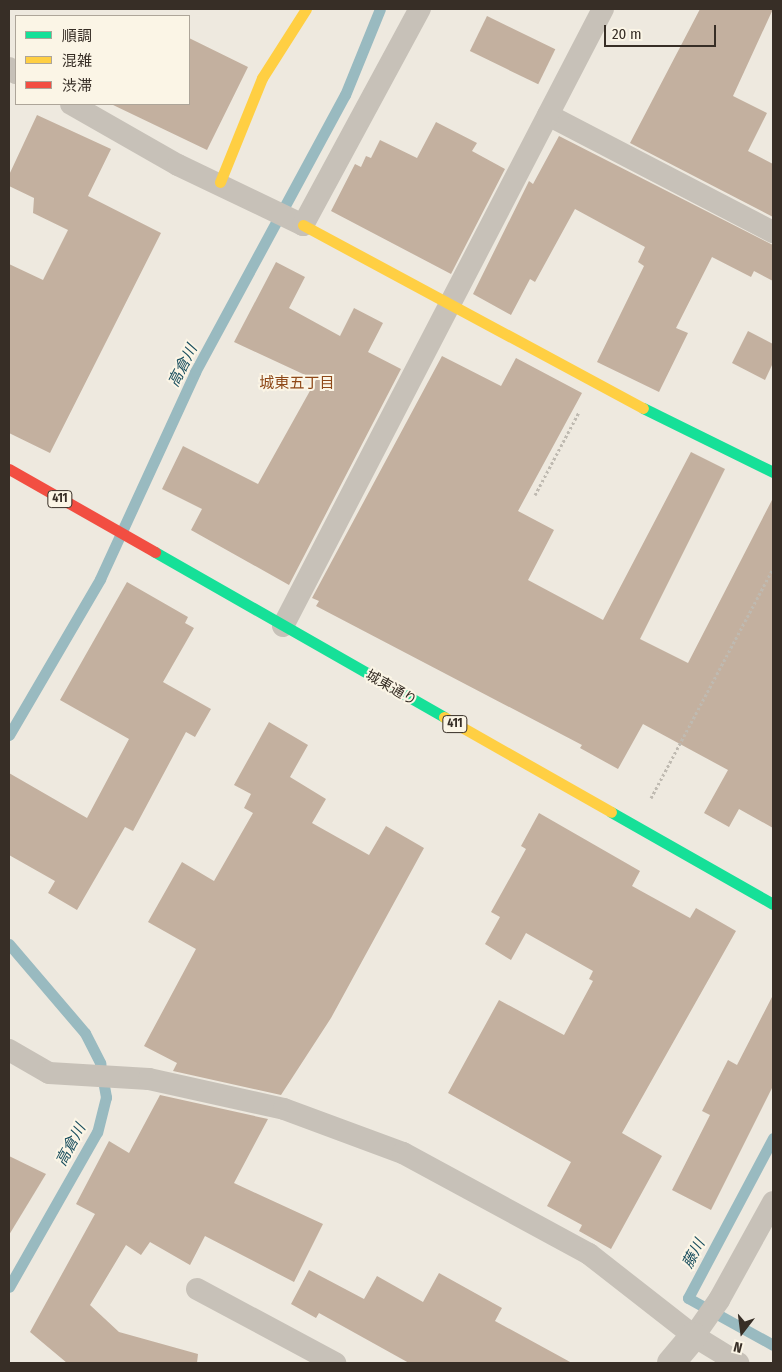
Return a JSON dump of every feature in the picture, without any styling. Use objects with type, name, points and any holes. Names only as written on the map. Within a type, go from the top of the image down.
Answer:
[{"type":"main road","points":[[220,182],[262,78],[306,9]]},
{"type":"main road","points":[[303,225],[450,300],[595,382],[773,472]]},
{"type":"main road","name":"城東通り","points":[[9,470],[773,904]]},
{"type":"street","points":[[671,1363],[699,1330]]},
{"type":"lane","points":[[73,105],[178,165],[220,182],[303,225],[420,9]]},
{"type":"lane","points":[[283,626],[450,300],[604,9]]},
{"type":"lane","points":[[548,115],[773,230]]},
{"type":"lane","points":[[9,1050],[48,1073],[73,1076],[149,1079],[284,1109],[402,1154],[589,1254],[699,1330],[738,1363]]},
{"type":"lane","points":[[699,1330],[719,1300],[773,1202]]},
{"type":"lane","points":[[197,1289],[335,1363]]},
{"type":"path","points":[[535,495],[595,382]]},
{"type":"path","points":[[636,826],[773,569]]},
{"type":"building","points":[[700,9],[773,9],[733,96],[767,113],[748,151],[773,164],[773,217],[630,143]]},
{"type":"building","points":[[487,16],[555,49],[538,84],[470,51]]},
{"type":"building","points":[[190,38],[248,67],[207,150],[113,105],[190,105]]},
{"type":"building","points":[[37,115],[111,149],[88,196],[161,233],[50,453],[9,433],[9,264],[43,280],[68,230],[33,213],[34,198],[9,186],[9,175]]},
{"type":"building","points":[[436,122],[477,143],[472,151],[505,169],[451,274],[331,211],[355,164],[361,167],[366,156],[371,158],[380,140],[417,158]]},
{"type":"building","points":[[559,136],[773,245],[773,281],[754,271],[751,277],[712,257],[676,328],[688,333],[659,392],[597,362],[644,266],[638,262],[645,247],[575,209],[535,282],[530,279],[511,315],[473,294],[529,181],[533,184]]},
{"type":"building","points":[[276,262],[305,277],[289,308],[340,336],[354,308],[383,323],[368,352],[401,369],[289,585],[191,530],[202,509],[162,489],[183,446],[258,484],[316,380],[234,342]]},
{"type":"building","points":[[748,331],[773,344],[773,363],[765,380],[732,363]]},
{"type":"building","points":[[442,356],[501,386],[516,358],[582,393],[518,511],[554,530],[528,580],[603,620],[691,452],[725,469],[640,639],[688,663],[773,498],[773,828],[739,809],[729,827],[704,813],[728,770],[643,724],[618,769],[580,748],[582,745],[316,606],[319,601],[312,598]]},
{"type":"building","points":[[127,582],[188,617],[185,623],[194,628],[163,682],[211,709],[195,737],[186,732],[133,831],[125,827],[77,910],[48,893],[55,881],[9,855],[9,773],[87,818],[129,739],[60,700]]},
{"type":"building","points":[[269,722],[308,745],[290,777],[326,799],[312,823],[369,855],[386,826],[424,848],[331,1018],[281,1095],[173,1071],[177,1063],[144,1046],[196,949],[148,922],[182,862],[214,881],[253,813],[244,808],[251,794],[234,785]]},
{"type":"building","points":[[539,813],[640,871],[632,886],[690,918],[696,908],[736,931],[622,1133],[662,1156],[611,1249],[579,1231],[582,1225],[547,1206],[571,1162],[448,1093],[499,1000],[564,1035],[593,981],[589,979],[593,971],[526,933],[511,960],[485,944],[500,917],[491,912],[526,849],[521,846]]},
{"type":"building","points":[[773,995],[773,1086],[711,1210],[672,1190],[710,1115],[702,1111],[728,1060],[737,1065]]},
{"type":"building","points":[[160,1095],[268,1119],[234,1183],[323,1224],[294,1282],[205,1236],[190,1265],[150,1242],[141,1255],[126,1245],[90,1305],[119,1332],[198,1354],[197,1363],[67,1363],[30,1332],[95,1214],[76,1204],[109,1141],[129,1153]]},
{"type":"building","points":[[9,1156],[46,1174],[9,1235]]},
{"type":"building","points":[[309,1270],[364,1299],[377,1276],[423,1302],[439,1273],[502,1308],[495,1321],[572,1363],[409,1363],[319,1313],[316,1318],[291,1304]]},
{"type":"waterway","name":"高倉川","points":[[9,735],[100,579],[195,372],[345,95],[380,9]]},
{"type":"waterway","name":"高倉川","points":[[9,944],[85,1033],[100,1063],[106,1097],[97,1132],[9,1287]]},
{"type":"waterway","name":"藤川","points":[[773,1138],[688,1298],[773,1345]]},
{"type":"traffic: fast","points":[[643,408],[773,472]]},
{"type":"traffic: fast","points":[[155,552],[444,717]]},
{"type":"traffic: fast","points":[[611,812],[773,904]]},
{"type":"traffic: slow","points":[[220,182],[262,78],[306,9]]},
{"type":"traffic: slow","points":[[303,225],[643,408]]},
{"type":"traffic: slow","points":[[444,717],[611,812]]},
{"type":"traffic: jam","points":[[9,469],[155,552]]},
{"type":"district","name":"城東五丁目","points":[[297,384]]}]
